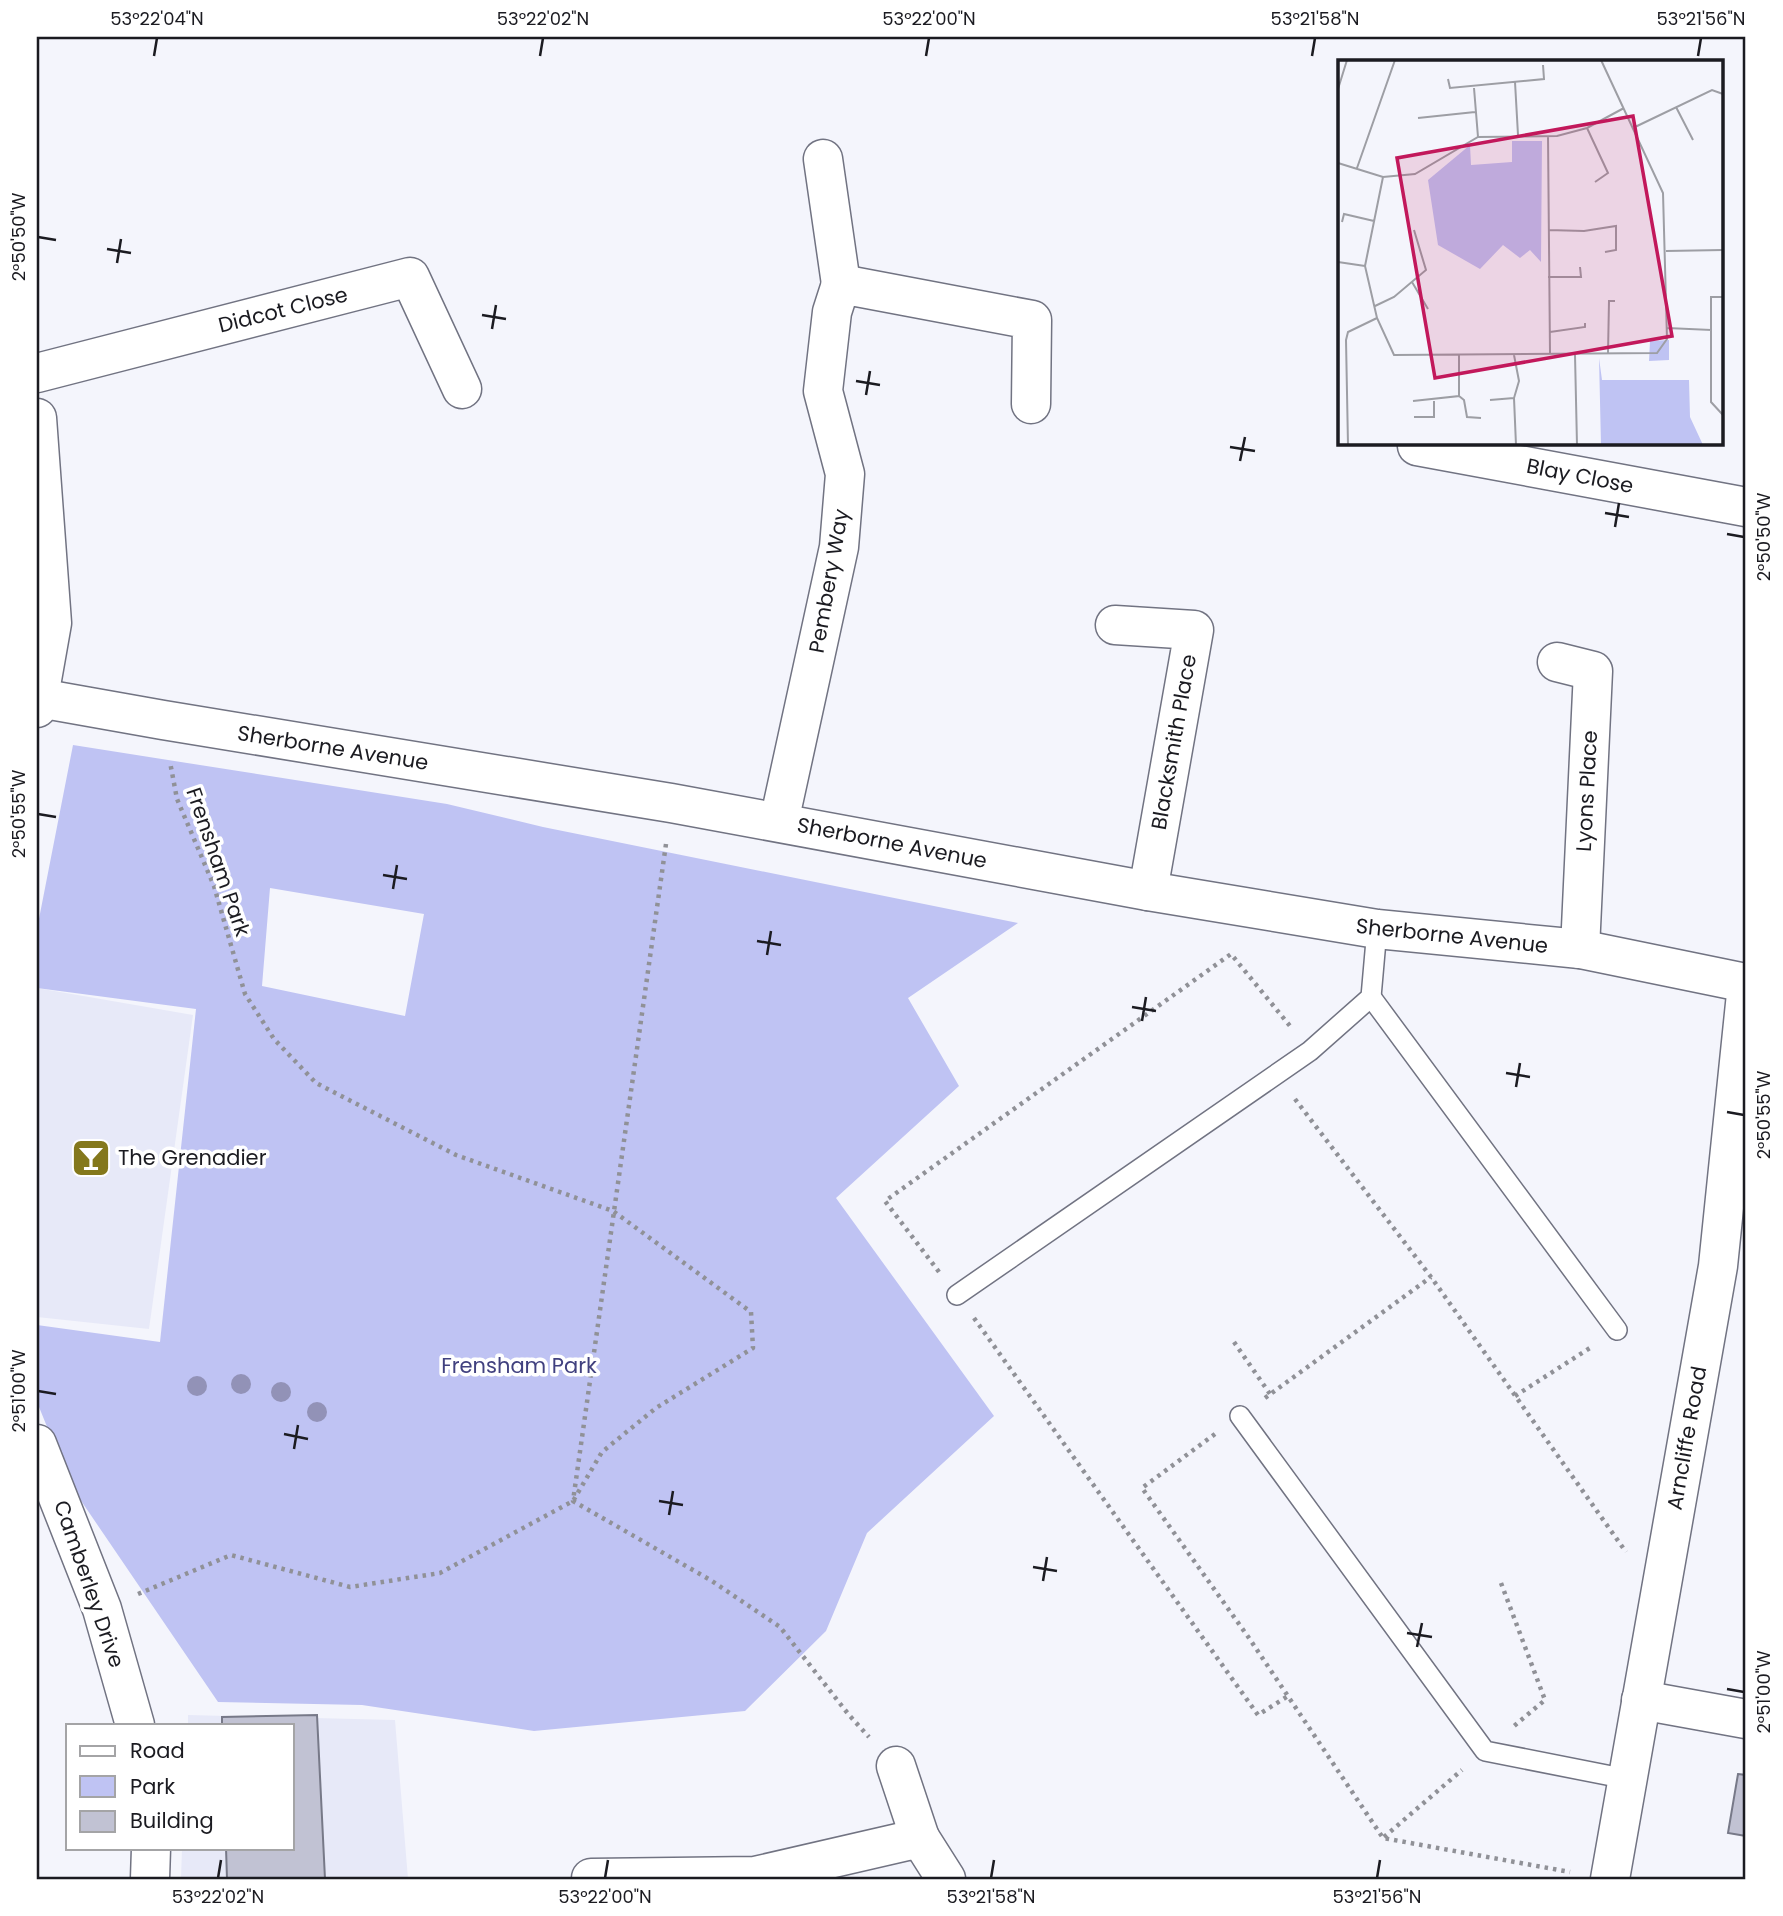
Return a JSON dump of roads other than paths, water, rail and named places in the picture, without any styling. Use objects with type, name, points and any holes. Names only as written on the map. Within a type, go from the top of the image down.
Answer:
[{"type":"street","points":[[823,159],[841,284],[1032,320],[1031,404]]},
{"type":"street","name":"Didcot Close","points":[[37,373],[410,277],[462,389]]},
{"type":"street","name":"Pembery Way","points":[[779,822],[839,547],[845,474],[823,391],[832,312],[841,284]]},
{"type":"street","points":[[37,418],[44,622],[38,703]]},
{"type":"street","name":"Blay Close","points":[[1418,444],[1746,507]]},
{"type":"street","name":"Blacksmith Place","points":[[1115,625],[1194,630],[1148,891]]},
{"type":"street","name":"Lyons Place","points":[[1557,662],[1593,671],[1580,949]]},
{"type":"street","name":"Sherborne Avenue","points":[[38,703],[163,720],[671,803],[1148,891],[1377,929],[1580,949],[1746,983]]},
{"type":"street","name":"Arncliffe Road","points":[[1595,1877],[1627,1779],[1659,1599],[1732,1262],[1746,994]]},
{"type":"street","name":"Camberley Drive","points":[[37,1444],[102,1609],[135,1724]]},
{"type":"street","points":[[1641,1700],[1746,1719]]},
{"type":"street","points":[[896,1766],[920,1839],[946,1879]]},
{"type":"street","points":[[591,1878],[755,1876],[920,1839]]},
{"type":"street","points":[[150,1879],[151,1850]]},
{"type":"lane","points":[[1377,929],[1371,997],[1617,1330]]},
{"type":"lane","points":[[957,1295],[1310,1051],[1371,997]]},
{"type":"lane","points":[[1240,1416],[1485,1751],[1627,1779]]},
{"type":"place","name":"The Grenadier","points":[[91,1158]]},
{"type":"park label","name":"Frensham Park","points":[[519,1366]]}]
